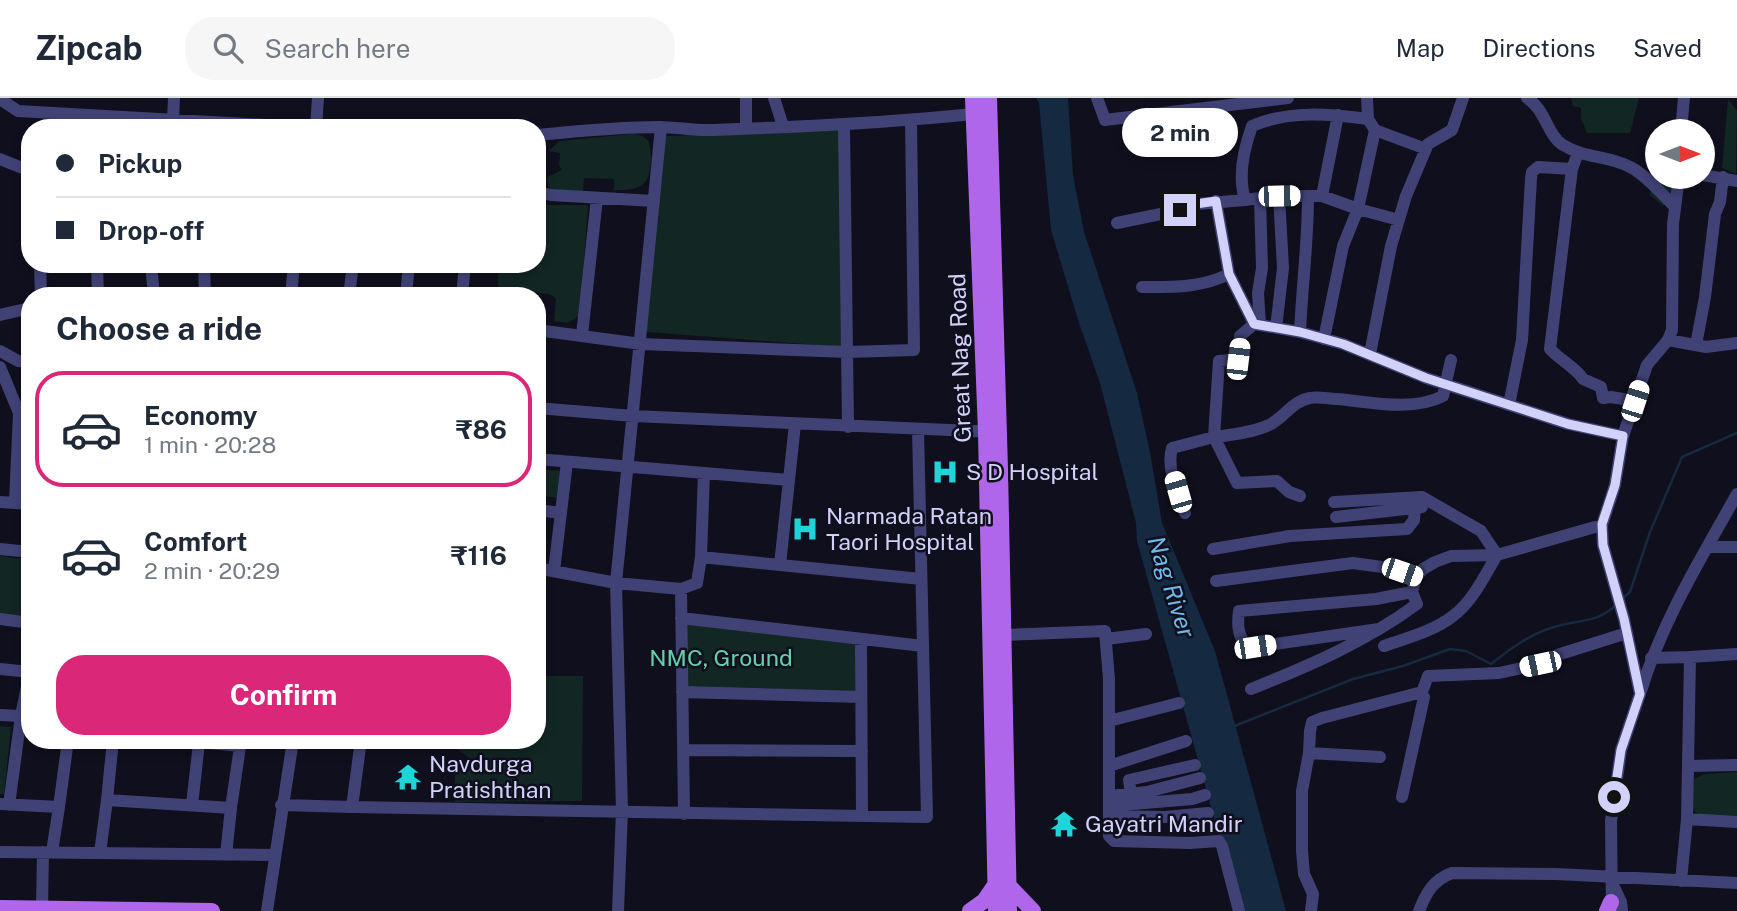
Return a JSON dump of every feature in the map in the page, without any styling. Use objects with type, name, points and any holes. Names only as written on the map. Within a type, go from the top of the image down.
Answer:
[{"type":"main road","name":"Great Nag Road","points":[[989,98],[992,432],[1002,886],[1009,911]]},
{"type":"main road","name":"Great Nag Road","points":[[973,106],[1003,635],[1002,886],[996,911]]},
{"type":"main road","points":[[970,911],[1002,886],[1033,911]]},
{"type":"main road","points":[[0,908],[212,911]]},
{"type":"street","points":[[173,119],[174,98]]},
{"type":"street","points":[[318,98],[318,119]]},
{"type":"street","points":[[747,98],[747,128]]},
{"type":"street","points":[[774,98],[783,126]]},
{"type":"street","points":[[1097,98],[1105,121],[1288,98]]},
{"type":"street","points":[[1324,339],[1343,246],[1358,209],[1371,125],[1367,98]]},
{"type":"street","points":[[1370,354],[1391,246],[1399,220],[1428,144],[1452,130],[1463,98]]},
{"type":"street","points":[[1682,119],[1684,98]]},
{"type":"street","points":[[0,99],[18,111],[100,119]]},
{"type":"street","points":[[1532,99],[1560,143],[1578,153],[1629,166],[1675,207]]},
{"type":"street","points":[[546,134],[592,129],[662,127],[709,130],[911,120],[973,106]]},
{"type":"street","points":[[1245,200],[1242,188],[1246,145],[1252,126],[1265,121],[1319,113],[1338,116],[1371,125],[1426,149]]},
{"type":"street","points":[[1322,196],[1338,116]]},
{"type":"street","points":[[546,331],[641,344],[847,352],[914,350],[911,120]]},
{"type":"street","points":[[844,124],[848,426]]},
{"type":"street","points":[[618,911],[622,811],[616,583],[662,127]]},
{"type":"street","points":[[1578,153],[1572,169],[1550,349],[1583,379],[1601,387],[1603,398],[1635,401]]},
{"type":"street","points":[[0,159],[21,168]]},
{"type":"street","points":[[1509,405],[1522,340],[1532,172],[1538,167],[1572,169]]},
{"type":"street","points":[[1715,176],[1737,181]]},
{"type":"street","points":[[1696,345],[1723,177]]},
{"type":"street","points":[[1640,694],[1624,619],[1603,545],[1602,524],[1615,485],[1623,436],[1647,365],[1668,340],[1672,330],[1673,224],[1677,189]]},
{"type":"street","points":[[546,194],[654,201]]},
{"type":"street","points":[[1117,223],[1196,204],[1279,196],[1322,196],[1399,220]]},
{"type":"street","points":[[1276,328],[1283,268],[1279,196]]},
{"type":"street","points":[[1300,332],[1308,196]]},
{"type":"street","points":[[582,335],[597,198]]},
{"type":"street","points":[[1257,325],[1262,268],[1260,198]]},
{"type":"street","points":[[1216,201],[1229,274],[1257,325]]},
{"type":"street","points":[[1142,286],[1185,287],[1212,282],[1229,274]]},
{"type":"street","points":[[0,315],[21,310]]},
{"type":"street","points":[[1300,496],[1289,492],[1277,481],[1237,483],[1214,437],[1219,361],[1238,359],[1240,336],[1257,325],[1324,339],[1370,354],[1426,378],[1509,405],[1568,424],[1623,436]]},
{"type":"street","points":[[1668,340],[1706,347],[1731,346],[1737,343]]},
{"type":"street","points":[[0,351],[21,361]]},
{"type":"street","points":[[1185,513],[1173,475],[1170,457],[1172,448],[1268,426],[1296,402],[1313,397],[1373,404],[1435,400],[1443,397],[1451,359]]},
{"type":"street","points":[[0,367],[21,407]]},
{"type":"street","points":[[546,409],[633,416],[992,432]]},
{"type":"street","points":[[780,565],[795,424]]},
{"type":"street","points":[[282,805],[927,817],[918,430]]},
{"type":"street","points":[[15,503],[21,443]]},
{"type":"street","points":[[546,460],[789,480]]},
{"type":"street","points":[[554,571],[567,462]]},
{"type":"street","points":[[546,570],[616,583],[681,589],[697,583],[701,557],[704,473]]},
{"type":"street","points":[[1613,909],[1611,821],[1621,750],[1651,658],[1681,595],[1737,494]]},
{"type":"street","points":[[1334,502],[1422,497],[1481,531],[1497,555]]},
{"type":"street","points":[[0,502],[21,503]]},
{"type":"street","points":[[1336,517],[1436,506]]},
{"type":"street","points":[[1213,549],[1290,536],[1407,528],[1411,526],[1415,508]]},
{"type":"street","points":[[546,511],[561,513]]},
{"type":"street","points":[[1251,689],[1304,668],[1379,629],[1417,604],[1412,592],[1416,577],[1434,562],[1451,556],[1497,555],[1602,524]]},
{"type":"street","points":[[1709,547],[1737,547]]},
{"type":"street","points":[[0,548],[21,551]]},
{"type":"street","points":[[1384,646],[1429,630],[1455,615],[1474,593],[1497,555]]},
{"type":"street","points":[[701,557],[921,579]]},
{"type":"street","points":[[1216,582],[1353,563],[1389,568],[1416,577]]},
{"type":"street","points":[[681,589],[684,814]]},
{"type":"street","points":[[1379,629],[1247,648],[1237,627],[1239,611],[1377,599],[1412,592]]},
{"type":"street","points":[[681,618],[923,646]]},
{"type":"street","points":[[0,619],[21,622]]},
{"type":"street","points":[[1003,635],[1105,631],[1110,836],[1114,841],[1221,843],[1239,911]]},
{"type":"street","points":[[1311,911],[1313,894],[1304,874],[1301,850],[1302,791],[1312,722],[1422,692],[1428,676],[1499,673],[1540,664],[1557,655],[1627,633]]},
{"type":"street","points":[[1106,639],[1146,634]]},
{"type":"street","points":[[861,639],[862,816]]},
{"type":"street","points":[[1651,658],[1737,654]]},
{"type":"street","points":[[1681,881],[1687,819],[1690,657]]},
{"type":"street","points":[[0,668],[21,671]]},
{"type":"street","points":[[682,692],[861,697]]},
{"type":"street","points":[[1402,797],[1424,697]]},
{"type":"street","points":[[1109,722],[1179,703]]},
{"type":"street","points":[[0,715],[21,716],[5,804],[59,807]]},
{"type":"street","points":[[1109,766],[1186,741]]},
{"type":"street","points":[[42,909],[47,852],[59,807],[67,749]]},
{"type":"street","points":[[100,853],[112,749]]},
{"type":"street","points":[[192,805],[198,749]]},
{"type":"street","points":[[226,855],[240,749]]},
{"type":"street","points":[[267,911],[291,749]]},
{"type":"street","points":[[352,807],[360,749]]},
{"type":"street","points":[[683,751],[862,751]]},
{"type":"street","points":[[1309,753],[1380,757]]},
{"type":"street","points":[[1131,794],[1129,780],[1195,765]]},
{"type":"street","points":[[1688,766],[1737,765]]},
{"type":"street","points":[[1109,806],[1131,794],[1200,778]]},
{"type":"street","points":[[1109,806],[1192,799],[1205,795]]},
{"type":"street","points":[[107,800],[231,808]]},
{"type":"street","points":[[1109,806],[1165,817],[1208,813]]},
{"type":"street","points":[[1687,819],[1737,822]]},
{"type":"street","points":[[0,852],[275,855]]},
{"type":"street","points":[[1419,911],[1426,894],[1438,878],[1452,873],[1612,881],[1737,883]]},
{"type":"green space","points":[[1571,98],[1639,98],[1630,133],[1587,133],[1581,118],[1581,108],[1573,106]]},
{"type":"green space","points":[[1728,99],[1737,111],[1736,174],[1722,168]]},
{"type":"green space","points":[[842,126],[844,347],[646,332],[664,136]]},
{"type":"green space","points":[[632,134],[645,138],[650,145],[650,171],[642,185],[632,189],[614,190],[614,179],[584,178],[583,192],[549,189],[547,177],[562,170],[559,165],[560,153],[549,151],[559,141]]},
{"type":"green space","points":[[1651,189],[1672,189],[1671,198],[1663,206],[1650,195]]},
{"type":"green space","points":[[546,205],[588,205],[580,315],[568,323],[554,321],[556,298],[546,294],[546,287],[498,287],[498,273],[546,273]]},
{"type":"green space","points":[[546,470],[561,471],[558,498],[546,496]]},
{"type":"green space","points":[[0,556],[21,559],[21,617],[0,614]]},
{"type":"green space","name":"NMC, Ground","points":[[686,624],[856,642],[855,691],[687,688]]},
{"type":"green space","points":[[546,676],[583,676],[582,801],[455,802],[455,775],[468,757],[457,749],[546,749]]},
{"type":"green space","points":[[0,726],[11,727],[4,794],[0,794]]},
{"type":"green space","points":[[1737,772],[1737,817],[1699,815],[1693,808],[1691,799],[1694,779],[1705,774]]},
{"type":"water","name":"Nag River","points":[[1036,98],[1068,98],[1073,175],[1084,232],[1137,393],[1162,523],[1215,651],[1286,911],[1240,911],[1137,541],[1136,523],[1100,383],[1051,230],[1039,103]]},
{"type":"waterway","points":[[1623,598],[1630,592],[1650,532],[1682,457],[1737,433]]},
{"type":"waterway","points":[[1232,727],[1353,679],[1403,666],[1450,649],[1466,651],[1491,664],[1545,630],[1594,618],[1616,605]]},
{"type":"place","name":"S D Hospital","points":[[945,472]]},
{"type":"place","name":"Narmada Ratan Taori Hospital","points":[[805,529]]},
{"type":"place","name":"Navdurga Pratishthan","points":[[408,777]]},
{"type":"place","name":"Gayatri Mandir","points":[[1064,824]]},
{"type":"route","points":[[1180,210],[1216,201],[1229,274],[1254,324],[1300,332],[1343,344],[1426,378],[1568,424],[1623,436],[1615,485],[1602,524],[1603,545],[1624,619],[1640,694],[1621,750],[1614,797]]}]
